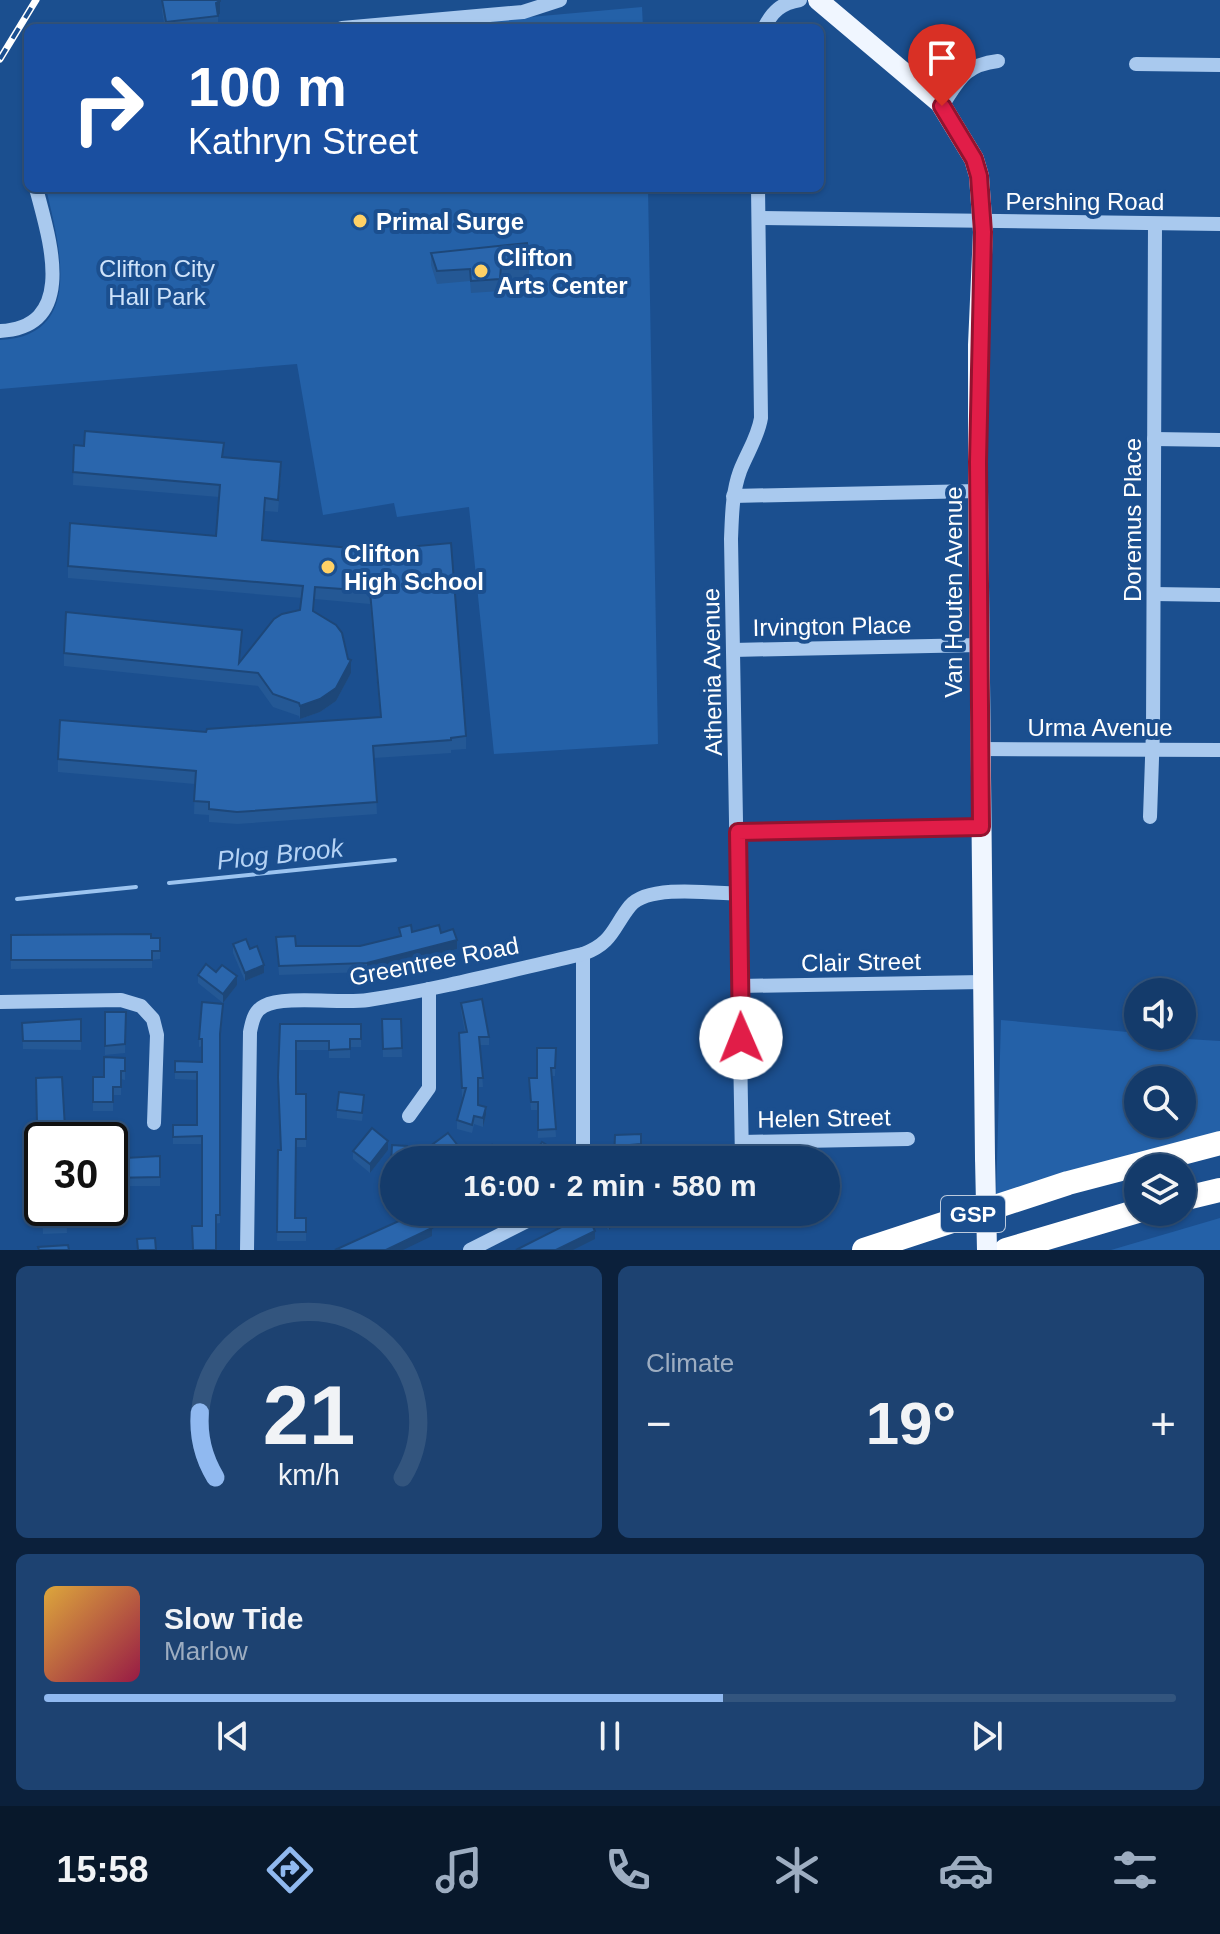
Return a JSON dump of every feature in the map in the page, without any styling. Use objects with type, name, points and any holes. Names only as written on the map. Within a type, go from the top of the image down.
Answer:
[{"type":"highway","name":"GSP","points":[[864,1250],[1068,1183],[1220,1143]]},
{"type":"highway","points":[[1196,1196],[1220,1190]]},
{"type":"highway","name":"GSP","points":[[1006,1250],[1124,1215]]},
{"type":"main road","name":"Van Houten Avenue","points":[[818,0],[942,106],[974,159],[979,176],[982,223],[979,645],[987,1250]]},
{"type":"street","points":[[387,24],[523,12],[560,0]]},
{"type":"street","points":[[766,24],[773,12],[788,2],[800,0]]},
{"type":"street","points":[[942,106],[963,74],[973,67],[998,61]]},
{"type":"street","points":[[1136,64],[1220,65]]},
{"type":"street","points":[[0,331],[21,328],[30,323],[41,313],[49,298],[53,263],[37,192]]},
{"type":"street","name":"Athenia Avenue","points":[[742,1146],[733,496],[761,418],[758,192]]},
{"type":"street","name":"Pershing Road","points":[[759,218],[1220,224]]},
{"type":"street","name":"Doremus Place","points":[[1150,817],[1153,750],[1155,224]]},
{"type":"street","points":[[1154,439],[1220,440]]},
{"type":"street","points":[[733,496],[978,491]]},
{"type":"street","points":[[1154,594],[1220,595]]},
{"type":"street","name":"Irvington Place","points":[[733,650],[979,645]]},
{"type":"street","name":"Urma Avenue","points":[[980,749],[1220,750]]},
{"type":"street","points":[[738,832],[981,827]]},
{"type":"street","name":"Greentree Road","points":[[247,1250],[250,1032],[252,1021],[264,1006],[364,1001],[583,954],[594,950],[611,935],[637,899],[667,892],[739,894]]},
{"type":"street","points":[[583,954],[583,1146]]},
{"type":"street","name":"Clair Street","points":[[740,986],[983,982]]},
{"type":"street","points":[[409,1116],[429,1088],[429,989]]},
{"type":"street","points":[[0,1002],[121,1000],[141,1006],[153,1019],[157,1035],[154,1123]]},
{"type":"street","name":"Helen Street","points":[[742,1142],[908,1139]]},
{"type":"street","points":[[470,1250],[517,1226]]},
{"type":"green space","points":[[642,7],[643,24],[453,24]]},
{"type":"green space","name":"Clifton City Hall Park","points":[[47,192],[648,192],[658,744],[494,754],[469,507],[397,517],[394,503],[323,515],[297,364],[0,389],[0,340],[27,335],[46,322],[56,304],[60,259]]},
{"type":"green space","points":[[1001,1020],[1124,1032],[1124,1050],[1196,1050],[1196,1040],[1220,1041],[1220,1133],[1146,1154],[1124,1154],[1124,1160],[996,1197]]},
{"type":"green space","points":[[1220,1218],[1220,1250],[1111,1250],[1196,1226]]},
{"type":"building","points":[[162,0],[220,0],[216,3],[218,16],[166,22]]},
{"type":"building","points":[[527,243],[529,265],[501,266],[500,279],[471,281],[470,269],[437,271],[431,253]]},
{"type":"building","points":[[85,431],[224,443],[222,457],[281,462],[278,500],[265,498],[262,540],[373,550],[451,543],[466,736],[373,746],[377,802],[237,812],[209,809],[209,802],[194,801],[196,771],[58,759],[60,720],[206,732],[207,729],[381,717],[370,591],[315,587],[313,611],[336,625],[351,660],[336,688],[320,699],[300,706],[273,694],[258,673],[64,653],[66,612],[242,630],[239,663],[274,619],[300,610],[303,586],[68,566],[70,523],[216,536],[220,485],[73,472],[74,445],[84,446]]},
{"type":"building","points":[[411,925],[412,932],[439,925],[441,933],[453,929],[457,940],[367,963],[279,966],[276,937],[295,936],[296,946],[360,946],[401,936],[399,928]]},
{"type":"building","points":[[151,934],[151,938],[160,938],[160,951],[152,951],[152,960],[11,960],[11,935]]},
{"type":"building","points":[[246,939],[250,949],[257,946],[264,965],[245,973],[233,944]]},
{"type":"building","points":[[206,964],[216,972],[222,965],[237,976],[223,994],[198,975]]},
{"type":"building","points":[[482,999],[489,1037],[479,1037],[483,1078],[478,1078],[478,1105],[486,1107],[483,1118],[474,1116],[472,1125],[457,1120],[466,1088],[462,1088],[459,1033],[467,1032],[461,1003]]},
{"type":"building","points":[[202,1002],[223,1004],[220,1034],[220,1215],[216,1215],[216,1250],[193,1250],[192,1226],[202,1226],[202,1136],[173,1137],[173,1125],[197,1125],[197,1072],[175,1072],[175,1061],[202,1062],[202,1039],[199,1039]]},
{"type":"building","points":[[105,1012],[126,1012],[125,1044],[105,1046]]},
{"type":"building","points":[[81,1019],[81,1041],[23,1041],[22,1023]]},
{"type":"building","points":[[382,1019],[401,1019],[402,1048],[383,1049]]},
{"type":"building","points":[[280,1024],[361,1024],[361,1039],[350,1039],[350,1049],[329,1050],[329,1041],[296,1041],[296,1094],[306,1094],[306,1139],[296,1139],[295,1218],[306,1218],[306,1232],[277,1232],[278,1150],[281,1150],[278,1077]]},
{"type":"building","points":[[537,1048],[556,1048],[555,1068],[551,1068],[556,1129],[538,1130],[538,1102],[531,1102],[529,1078],[537,1078]]},
{"type":"building","points":[[104,1057],[125,1058],[125,1071],[121,1071],[121,1087],[113,1087],[113,1102],[93,1102],[93,1077],[104,1077]]},
{"type":"building","points":[[62,1077],[65,1122],[37,1122],[36,1078]]},
{"type":"building","points":[[339,1092],[364,1095],[362,1113],[337,1110]]},
{"type":"building","points":[[372,1128],[388,1141],[380,1146],[380,1151],[370,1164],[353,1151]]},
{"type":"building","points":[[448,1133],[458,1146],[430,1146]]},
{"type":"building","points":[[641,1134],[641,1144],[615,1146],[615,1135]]},
{"type":"building","points":[[160,1156],[160,1177],[128,1178],[128,1158]]},
{"type":"building","points":[[388,1226],[432,1228],[386,1250],[335,1250]]},
{"type":"building","points":[[563,1226],[593,1226],[595,1231],[556,1250],[516,1250]]},
{"type":"building","points":[[155,1238],[156,1250],[138,1250],[137,1239]]},
{"type":"building","points":[[68,1245],[69,1250],[39,1250],[38,1247]]},
{"type":"waterway","name":"Plog Brook","points":[[169,883],[395,860]]},
{"type":"waterway","name":"Plog Brook","points":[[17,899],[136,887]]},
{"type":"railway","points":[[0,59],[36,0]]},
{"type":"place","name":"Primal Surge","points":[[360,221]]},
{"type":"place","name":"Clifton Arts Center","points":[[481,271]]},
{"type":"place","name":"Clifton High School","points":[[328,567]]},
{"type":"route","points":[[741,1038],[738,832],[981,827],[978,345],[983,232],[979,176],[974,159],[942,106]]}]
